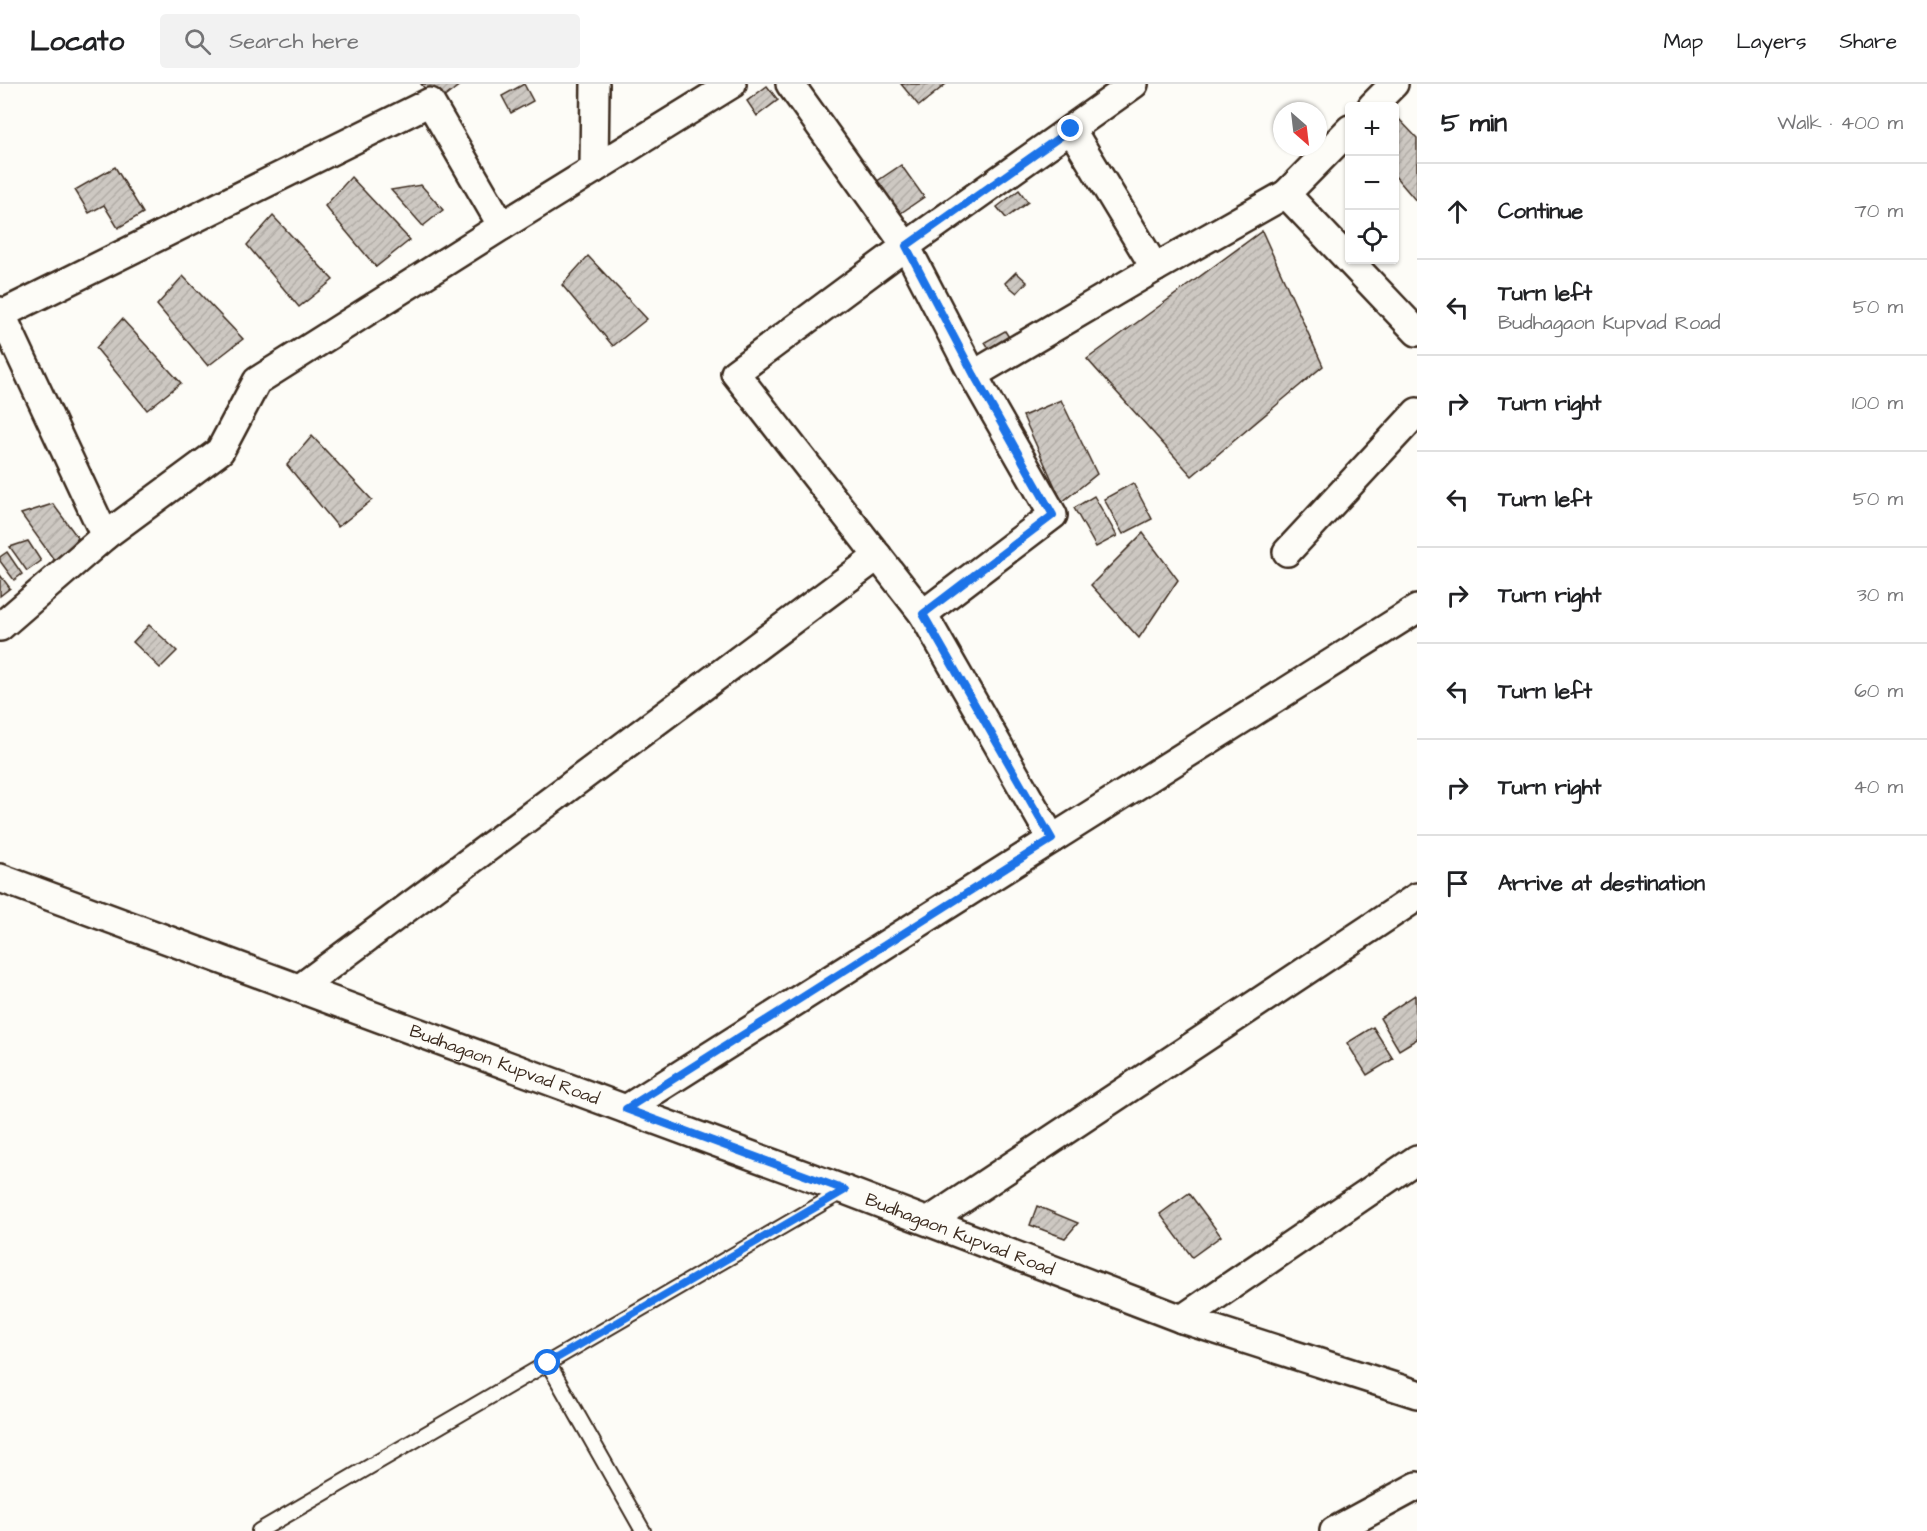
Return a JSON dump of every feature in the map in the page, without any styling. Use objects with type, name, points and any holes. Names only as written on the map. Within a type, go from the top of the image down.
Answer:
[{"type":"street","points":[[594,169],[595,84]]},
{"type":"street","points":[[0,627],[105,536],[219,451],[257,381],[732,84]]},
{"type":"street","points":[[790,84],[906,246],[974,375],[1053,515],[923,614]]},
{"type":"street","points":[[1052,839],[923,614],[735,373],[906,246],[1134,84]]},
{"type":"street","points":[[1376,102],[1394,84]]},
{"type":"street","points":[[105,536],[1,314],[430,102],[502,226]]},
{"type":"street","points":[[1071,129],[1155,268]]},
{"type":"street","points":[[974,375],[1286,194],[1345,134]]},
{"type":"street","points":[[1286,194],[1417,332]]},
{"type":"street","points":[[1287,552],[1417,412]]},
{"type":"street","points":[[300,988],[878,556]]},
{"type":"street","points":[[626,1109],[1417,609]]},
{"type":"street","name":"Budhagaon Kupvad Road","points":[[0,878],[929,1221],[1182,1319],[1417,1394]]},
{"type":"street","points":[[929,1221],[1417,897]]},
{"type":"street","points":[[1182,1319],[1417,1159]]},
{"type":"street","points":[[1334,1531],[1417,1486]]},
{"type":"lane","points":[[259,1531],[845,1190]]},
{"type":"lane","points":[[548,1363],[643,1531]]},
{"type":"building","points":[[421,84],[461,84],[437,103]]},
{"type":"building","points":[[524,84],[533,101],[511,113],[502,96]]},
{"type":"building","points":[[901,84],[946,84],[919,106]]},
{"type":"building","points":[[767,86],[778,100],[757,116],[747,101]]},
{"type":"building","points":[[1399,119],[1417,138],[1417,202],[1399,181]]},
{"type":"building","points":[[901,165],[924,197],[895,217],[873,184]]},
{"type":"building","points":[[115,167],[143,213],[118,228],[104,205],[89,213],[75,190]]},
{"type":"building","points":[[351,177],[410,240],[376,267],[325,206]]},
{"type":"building","points":[[421,185],[443,210],[423,226],[391,190]]},
{"type":"building","points":[[1019,190],[1028,202],[1006,218],[997,207]]},
{"type":"building","points":[[273,216],[333,280],[299,307],[247,245]]},
{"type":"building","points":[[1262,231],[1323,366],[1192,476],[1087,359]]},
{"type":"building","points":[[588,256],[647,319],[613,346],[562,285]]},
{"type":"building","points":[[1016,272],[1027,282],[1017,293],[1005,283]]},
{"type":"building","points":[[183,276],[243,339],[208,366],[157,305]]},
{"type":"building","points":[[122,319],[181,383],[147,410],[96,348]]},
{"type":"building","points":[[1005,331],[1012,342],[992,353],[985,342]]},
{"type":"building","points":[[1061,400],[1097,474],[1062,502],[1023,416]]},
{"type":"building","points":[[312,436],[372,500],[338,527],[287,465]]},
{"type":"building","points":[[1133,483],[1152,519],[1123,534],[1104,499]]},
{"type":"building","points":[[1094,496],[1117,536],[1096,547],[1074,508]]},
{"type":"building","points":[[53,504],[78,538],[57,564],[21,514]]},
{"type":"building","points":[[1143,533],[1178,580],[1139,638],[1091,585]]},
{"type":"building","points":[[28,541],[41,561],[27,571],[10,547]]},
{"type":"building","points":[[7,552],[22,574],[14,580],[0,561],[0,557]]},
{"type":"building","points":[[0,575],[10,588],[0,596]]},
{"type":"building","points":[[149,625],[177,651],[160,668],[133,642]]},
{"type":"building","points":[[1415,995],[1417,1039],[1399,1050],[1380,1018]]},
{"type":"building","points":[[1373,1027],[1393,1059],[1367,1075],[1347,1043]]},
{"type":"building","points":[[1189,1193],[1221,1236],[1192,1257],[1160,1214]]},
{"type":"building","points":[[1037,1206],[1078,1223],[1065,1238],[1030,1225]]},
{"type":"route","points":[[548,1363],[845,1190],[626,1109],[1052,839],[923,614],[1053,515],[974,375],[906,246],[1071,129]]}]
